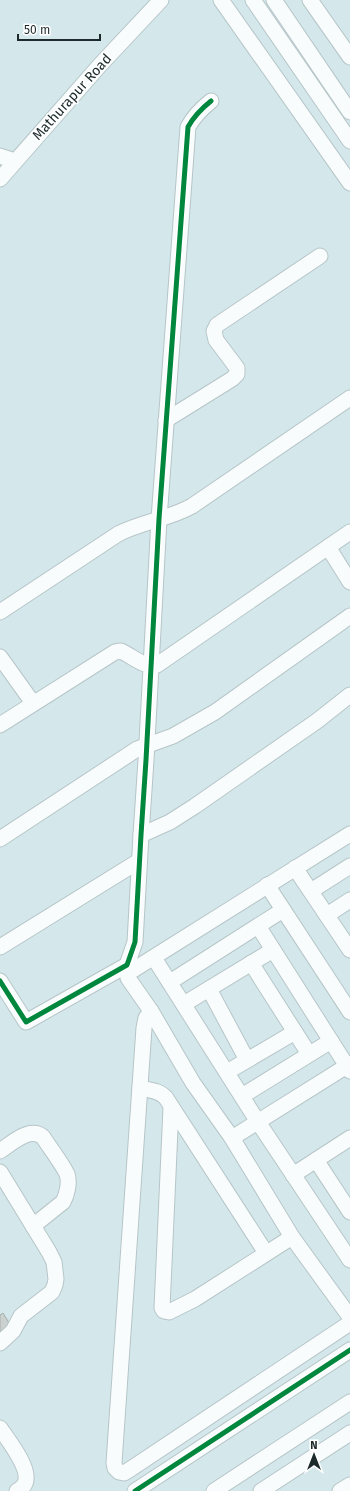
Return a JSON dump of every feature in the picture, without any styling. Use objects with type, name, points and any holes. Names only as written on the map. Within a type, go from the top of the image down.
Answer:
[{"type":"street","name":"Mathurapur Road","points":[[0,179],[100,65],[161,0]]},
{"type":"street","points":[[221,0],[350,183]]},
{"type":"street","points":[[253,0],[350,141]]},
{"type":"street","points":[[274,0],[350,112]]},
{"type":"street","points":[[310,0],[350,58]]},
{"type":"street","points":[[0,981],[26,1022],[127,965],[135,942],[159,519],[188,127],[198,112],[211,101]]},
{"type":"street","points":[[0,156],[15,162]]},
{"type":"street","points":[[166,420],[232,379],[237,374],[237,368],[216,340],[214,331],[217,325],[320,256]]},
{"type":"street","points":[[0,612],[127,529],[183,511],[192,506],[350,398]]},
{"type":"street","points":[[0,725],[115,652],[121,651],[143,664],[151,666],[157,665],[350,532]]},
{"type":"street","points":[[328,547],[350,582]]},
{"type":"street","points":[[0,839],[137,749],[173,736],[215,712],[350,616]]},
{"type":"street","points":[[0,657],[33,704]]},
{"type":"street","points":[[140,835],[170,822],[195,806],[317,721],[350,696]]},
{"type":"street","points":[[350,834],[130,972],[128,978],[151,1011],[190,1077],[232,1138],[292,1237],[350,1317]]},
{"type":"street","points":[[0,947],[139,861]]},
{"type":"street","points":[[311,891],[350,866]]},
{"type":"street","points":[[295,868],[350,950]]},
{"type":"street","points":[[267,885],[350,1012]]},
{"type":"street","points":[[327,915],[350,900]]},
{"type":"street","points":[[170,982],[283,910]]},
{"type":"street","points":[[232,1138],[349,1067],[258,926]]},
{"type":"street","points":[[184,1004],[274,950]]},
{"type":"street","points":[[154,958],[258,1122],[349,1256]]},
{"type":"street","points":[[251,963],[309,1054]]},
{"type":"street","points":[[209,989],[247,1060]]},
{"type":"street","points":[[151,1011],[146,1018],[144,1028],[114,1463],[115,1468],[119,1472],[129,1470],[350,1323]]},
{"type":"street","points":[[227,1072],[295,1032]]},
{"type":"street","points":[[242,1096],[331,1041]]},
{"type":"street","points":[[140,1088],[162,1094],[266,1254]]},
{"type":"street","points":[[171,1107],[162,1308],[164,1312],[169,1312],[176,1309],[195,1298],[292,1237]]},
{"type":"street","points":[[0,1151],[26,1135],[38,1133],[43,1137],[67,1175],[67,1186],[63,1202],[33,1226]]},
{"type":"street","points":[[293,1175],[350,1138]]},
{"type":"street","points":[[316,1160],[350,1212]]},
{"type":"street","points":[[0,1172],[54,1262],[56,1279],[52,1292],[21,1316],[13,1331],[0,1343]]},
{"type":"street","points":[[135,1491],[350,1350]]},
{"type":"street","points":[[214,1491],[350,1402]]},
{"type":"street","points":[[0,1428],[24,1466],[27,1478],[23,1487],[17,1491]]},
{"type":"street","points":[[261,1491],[350,1434]]},
{"type":"street","points":[[340,1491],[350,1485]]},
{"type":"building","points":[[3,1313],[11,1326],[0,1333],[0,1315]]},
{"type":"cycle path","points":[[0,981],[26,1022],[127,965],[135,942],[159,519],[188,127],[198,113],[211,101]]},
{"type":"cycle path","points":[[135,1491],[350,1350]]}]
